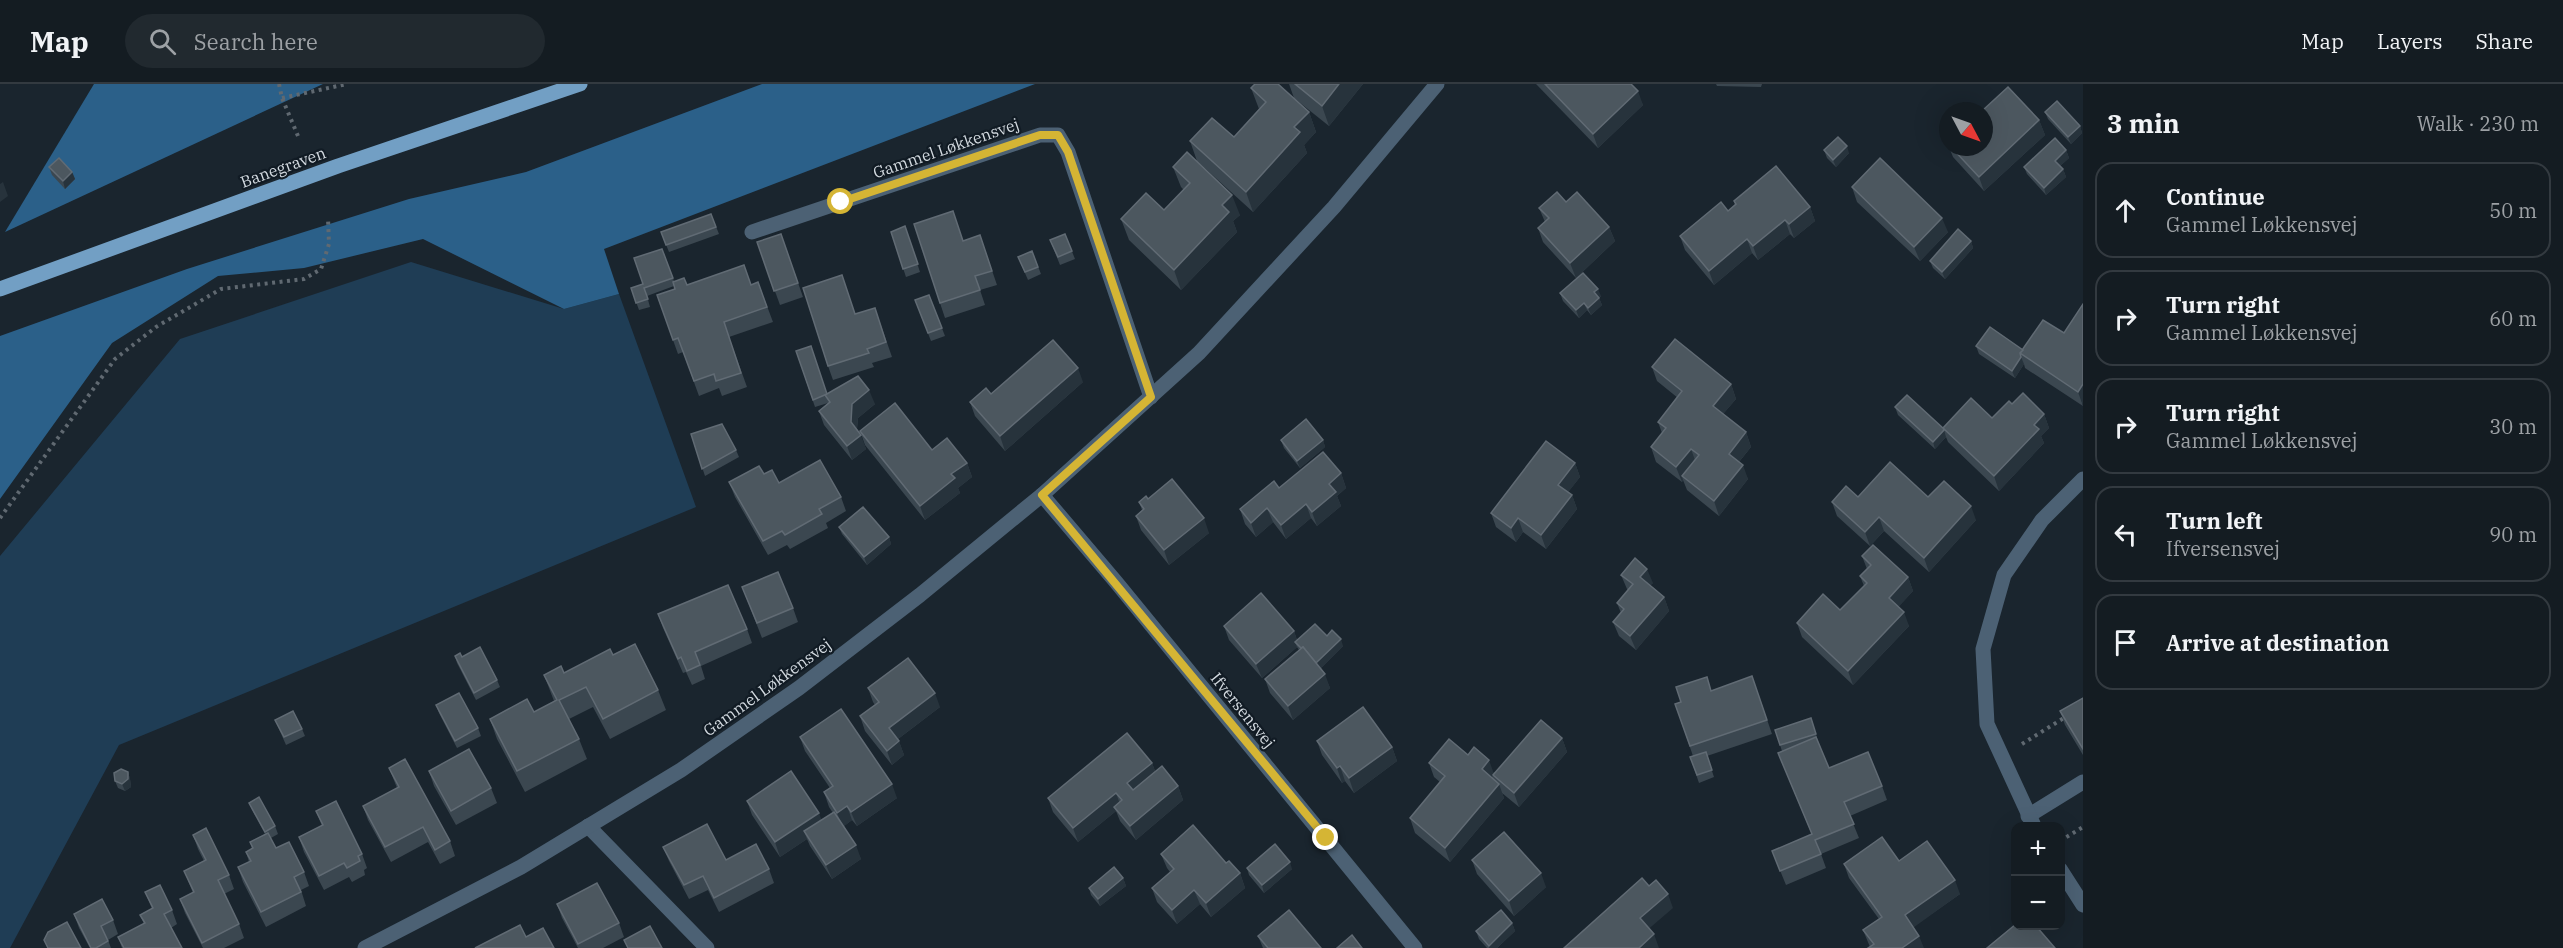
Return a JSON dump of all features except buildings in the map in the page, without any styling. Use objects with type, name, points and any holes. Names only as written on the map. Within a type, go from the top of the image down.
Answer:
[{"type":"main road","name":"Banegraven","points":[[0,289],[338,166],[580,84]]},
{"type":"street","name":"Gammel Løkkensvej","points":[[365,948],[521,867],[681,771],[799,688],[920,595],[1042,495],[1199,353],[1334,207],[1437,84]]},
{"type":"street","name":"Gammel Løkkensvej","points":[[752,232],[1040,135],[1058,135],[1068,152],[1151,397]]},
{"type":"street","points":[[2083,479],[2042,520],[2004,575],[1983,649],[1987,724],[2031,821],[2083,782]]},
{"type":"street","name":"Ifversensvej","points":[[1042,495],[1131,600],[1415,948]]},
{"type":"street","points":[[588,826],[706,948]]},
{"type":"street","points":[[2065,875],[2083,905]]},
{"type":"path","points":[[279,84],[282,98],[298,136]]},
{"type":"path","points":[[282,98],[347,84]]},
{"type":"path","points":[[0,518],[115,358],[156,327],[221,289],[304,279],[321,269],[329,244],[328,218]]},
{"type":"path","points":[[2001,756],[2073,713]]},
{"type":"path","points":[[2065,838],[2083,827]]},
{"type":"shaded area","points":[[94,84],[323,84],[5,232]]},
{"type":"shaded area","points":[[762,84],[1035,84],[604,249],[619,294],[564,309],[423,239],[304,268],[218,276],[112,343],[0,499],[0,336],[187,269],[409,199],[526,172]]},
{"type":"shaded area","points":[[411,262],[564,309],[619,294],[696,507],[119,745],[10,948],[0,948],[0,556],[180,339]]},
{"type":"route","points":[[841,202],[1040,135],[1058,135],[1068,152],[1151,397],[1042,495],[1326,838]]}]
